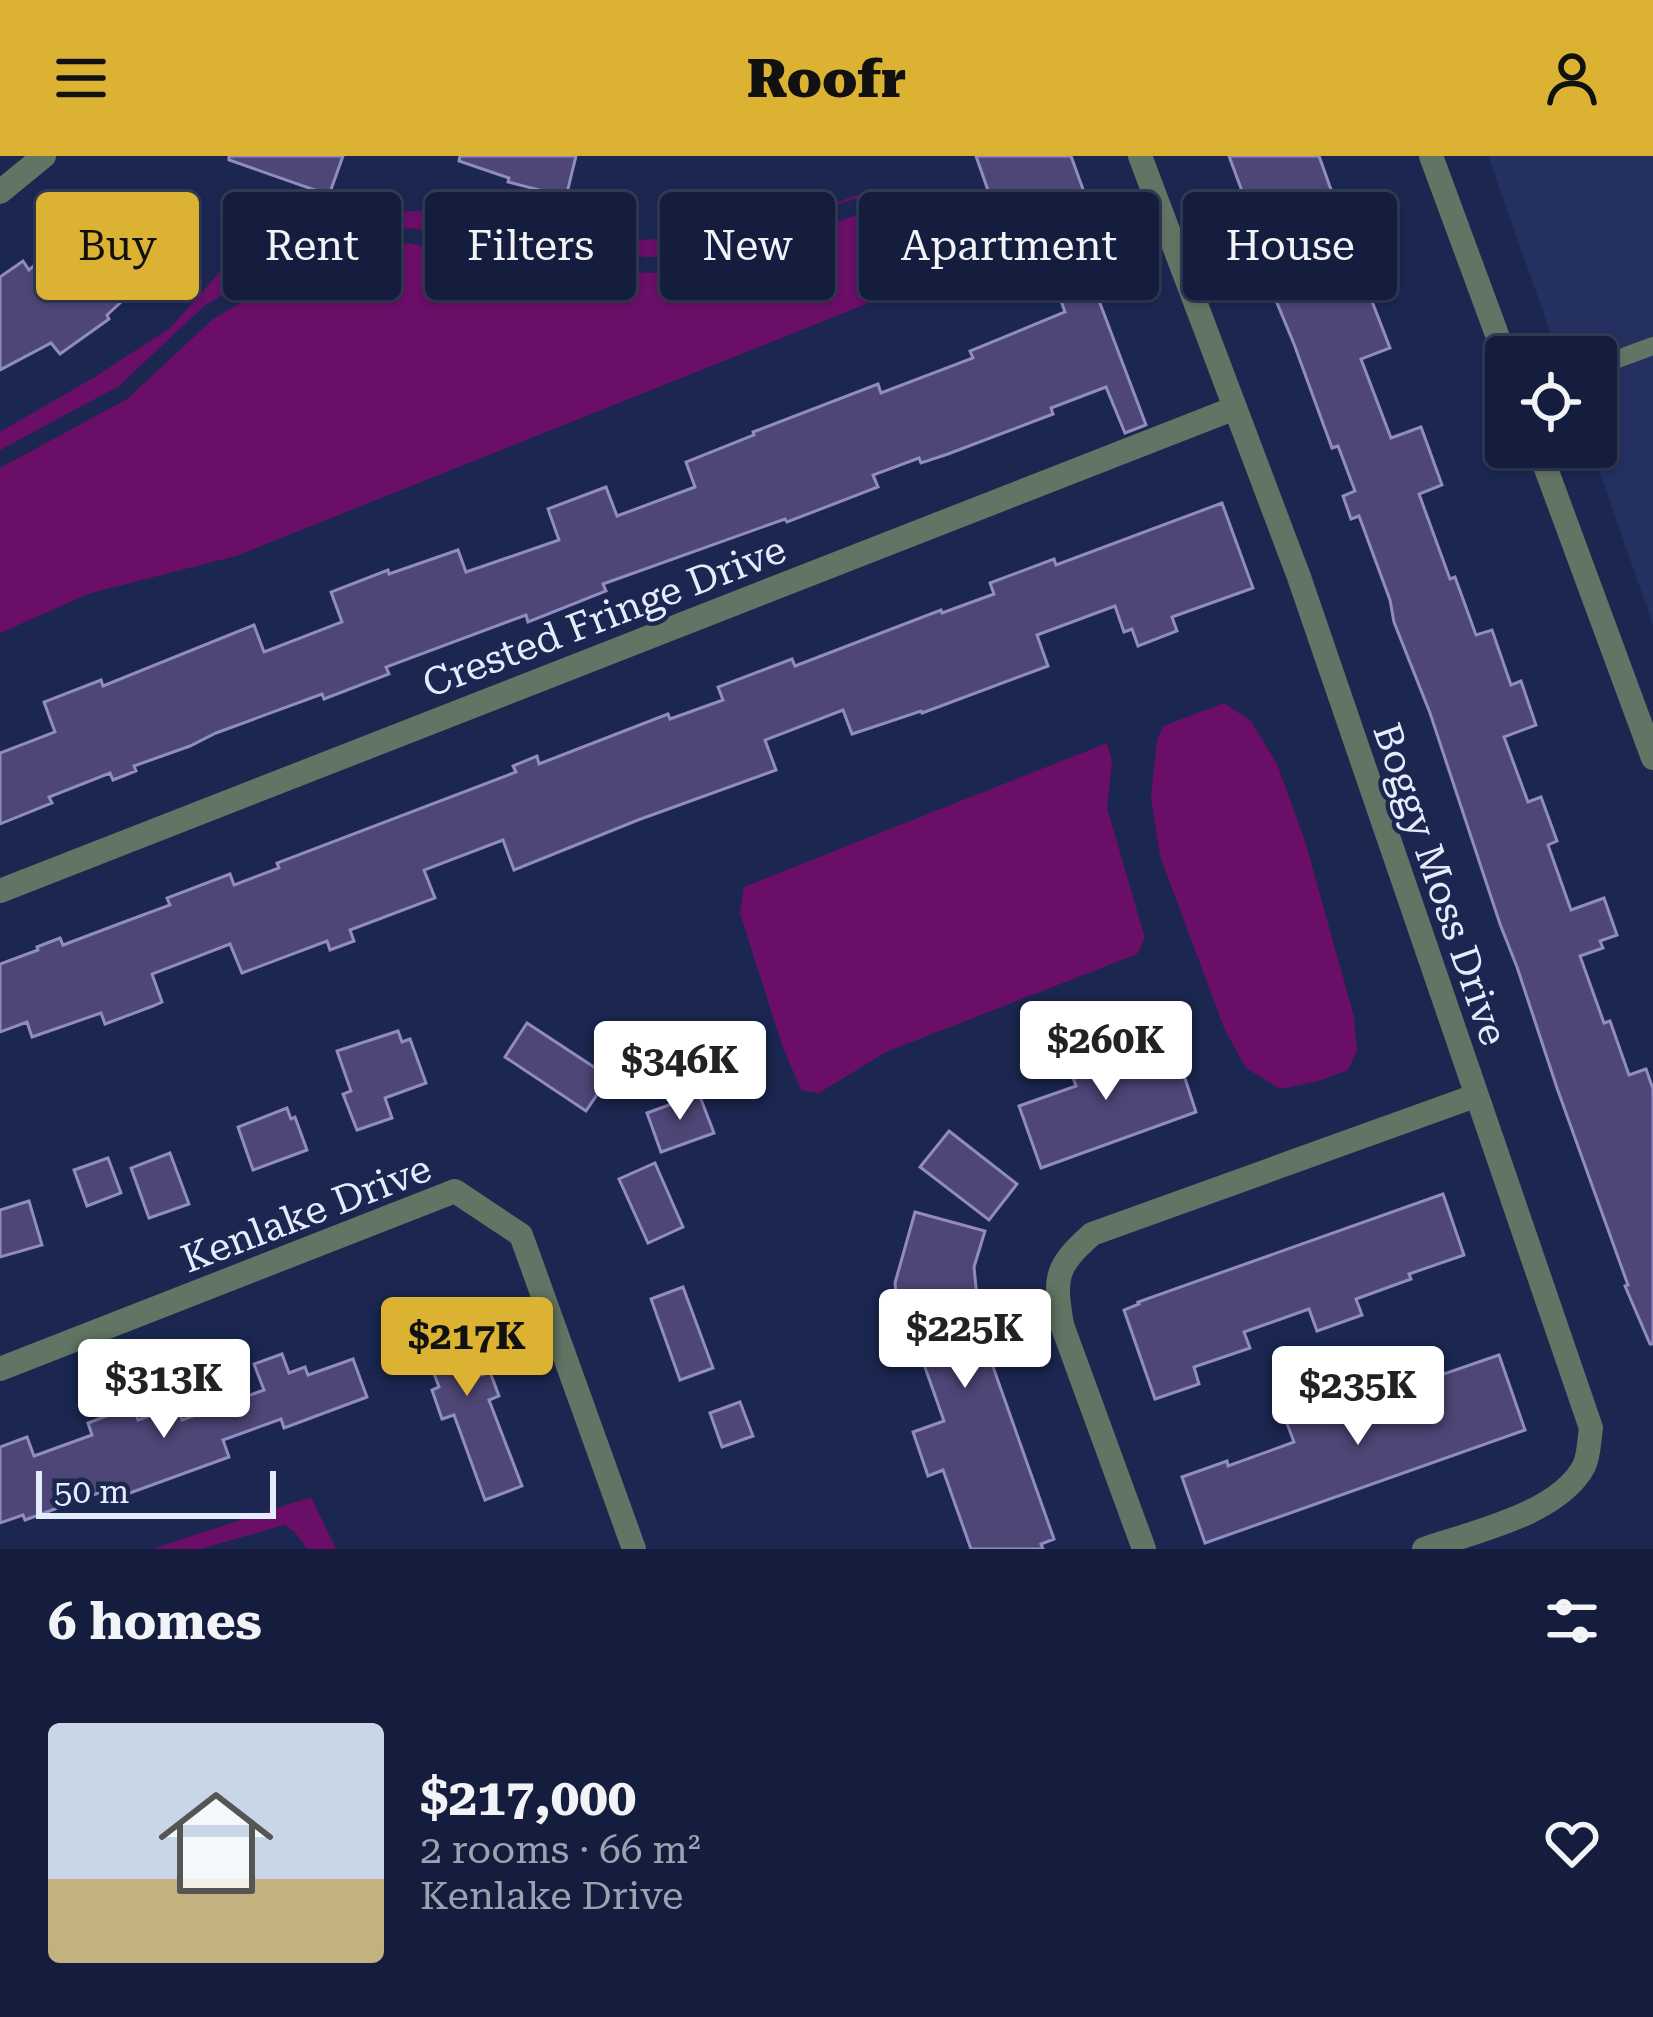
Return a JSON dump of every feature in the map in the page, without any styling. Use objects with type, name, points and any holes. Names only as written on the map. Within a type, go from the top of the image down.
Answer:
[{"type":"street","points":[[0,192],[44,156]]},
{"type":"street","name":"Boggy Moss Drive","points":[[1140,156],[1299,577],[1591,1428],[1586,1463],[1566,1491],[1543,1507],[1424,1549]]},
{"type":"street","points":[[1431,156],[1498,336]]},
{"type":"street","name":"Crested Fringe Drive","points":[[0,891],[1235,407]]},
{"type":"street","points":[[1546,468],[1653,758]]},
{"type":"street","points":[[1144,1549],[1062,1325],[1056,1288],[1066,1258],[1092,1234],[1475,1096]]},
{"type":"street","name":"Kenlake Drive","points":[[0,1369],[455,1191],[521,1235],[634,1549]]},
{"type":"lane","points":[[1617,359],[1653,346]]},
{"type":"shaded area","points":[[1488,156],[1653,156],[1653,625],[1598,468],[1617,468],[1617,336],[1552,336]]},
{"type":"shaded area","points":[[401,211],[425,211],[425,231],[401,230]]},
{"type":"shaded area","points":[[859,214],[859,300],[876,300],[236,556],[91,593],[0,633],[0,468],[127,399],[212,320],[245,300],[401,300],[401,244],[409,243],[425,246],[425,300],[636,300],[636,272],[660,273],[660,300],[835,300],[835,222]]},
{"type":"shaded area","points":[[636,239],[660,239],[660,257],[636,256]]},
{"type":"shaded area","points":[[223,270],[223,294],[204,306],[119,386],[0,450],[0,432],[170,328]]},
{"type":"shaded area","points":[[1224,703],[1251,721],[1277,764],[1306,844],[1354,1017],[1357,1050],[1348,1070],[1280,1089],[1246,1068],[1224,1028],[1160,856],[1151,798],[1157,740],[1163,726]]},
{"type":"shaded area","points":[[1107,743],[1112,761],[1107,808],[1145,938],[1137,954],[886,1052],[819,1093],[801,1090],[740,913],[744,887]]},
{"type":"shaded area","points":[[311,1497],[336,1549],[307,1549],[284,1525],[201,1549],[152,1549]]},
{"type":"building","points":[[229,156],[343,156],[330,192],[229,160]]},
{"type":"building","points":[[460,156],[576,156],[567,192],[508,182],[509,178],[459,161]]},
{"type":"building","points":[[976,156],[1071,156],[1084,192],[989,192]]},
{"type":"building","points":[[1229,156],[1319,156],[1332,192],[1239,192]]},
{"type":"building","points":[[23,261],[29,270],[36,264],[36,300],[123,300],[107,315],[109,319],[60,354],[51,343],[0,370],[0,277]]},
{"type":"building","points":[[1061,300],[1099,300],[1146,425],[1125,433],[1106,387],[1051,408],[1053,414],[948,454],[921,463],[919,458],[873,475],[878,487],[603,584],[606,591],[528,622],[526,615],[386,667],[389,674],[216,733],[134,766],[136,771],[113,780],[110,773],[49,797],[52,803],[0,824],[0,753],[55,732],[44,702],[101,680],[103,686],[254,625],[264,652],[342,622],[331,592],[388,570],[389,574],[458,550],[466,572],[559,540],[548,509],[606,487],[617,516],[695,487],[686,462],[878,384],[881,393],[973,358],[970,351],[1065,312]]},
{"type":"building","points":[[1276,300],[1371,300],[1390,348],[1361,359],[1391,438],[1421,427],[1442,485],[1419,494],[1450,579],[1455,577],[1476,635],[1492,630],[1511,685],[1521,681],[1536,725],[1504,737],[1528,802],[1541,797],[1557,841],[1548,845],[1571,910],[1604,898],[1617,935],[1600,941],[1603,948],[1580,956],[1629,1075],[1646,1069],[1653,1089],[1653,1344],[1625,1286],[1390,600],[1359,516],[1351,519],[1343,496],[1355,491],[1338,446],[1332,448]]},
{"type":"building","points":[[1222,503],[1253,588],[1172,617],[1177,631],[1138,646],[1132,629],[1124,632],[1115,606],[1037,635],[1048,666],[852,734],[843,710],[765,740],[776,770],[514,870],[503,840],[424,870],[435,898],[350,930],[354,941],[330,950],[327,941],[242,973],[230,944],[152,974],[162,1002],[153,1006],[105,1024],[101,1013],[32,1037],[27,1022],[0,1032],[0,964],[37,947],[60,938],[63,945],[170,905],[167,898],[230,874],[234,885],[279,868],[277,863],[516,772],[513,766],[537,756],[539,764],[668,714],[670,719],[723,700],[718,687],[792,659],[795,666],[942,613],[994,594],[990,583],[1054,559],[1056,565]]},
{"type":"building","points":[[527,1023],[609,1077],[586,1111],[505,1057]]},
{"type":"building","points":[[398,1031],[402,1042],[410,1039],[426,1083],[385,1098],[392,1118],[357,1130],[343,1094],[351,1091],[337,1051]]},
{"type":"building","points":[[1109,1039],[1120,1070],[1176,1051],[1196,1112],[1041,1168],[1019,1106],[1076,1086],[1065,1055]]},
{"type":"building","points":[[699,1094],[714,1133],[661,1152],[647,1113]]},
{"type":"building","points":[[287,1108],[307,1150],[253,1170],[238,1127]]},
{"type":"building","points":[[949,1131],[1017,1184],[989,1220],[920,1167]]},
{"type":"building","points":[[170,1153],[189,1204],[149,1218],[131,1168]]},
{"type":"building","points":[[108,1158],[121,1193],[87,1206],[74,1170]]},
{"type":"building","points":[[655,1163],[683,1227],[648,1243],[619,1179]]},
{"type":"building","points":[[1443,1194],[1464,1255],[1356,1299],[1362,1315],[1317,1331],[1309,1309],[1244,1332],[1250,1348],[1194,1367],[1199,1384],[1155,1399],[1124,1310]]},
{"type":"building","points":[[29,1201],[42,1245],[0,1257],[0,1210]]},
{"type":"building","points":[[915,1212],[985,1231],[974,1267],[980,1330],[1054,1539],[1041,1544],[1043,1549],[971,1549],[943,1470],[928,1476],[913,1432],[944,1421],[915,1339],[900,1340],[895,1283]]},
{"type":"building","points":[[683,1287],[713,1368],[680,1380],[651,1299]]},
{"type":"building","points":[[445,1303],[451,1319],[460,1316],[482,1375],[490,1372],[499,1396],[489,1400],[522,1486],[485,1500],[454,1415],[442,1419],[432,1390],[439,1387],[412,1315]]},
{"type":"building","points":[[282,1354],[289,1373],[305,1367],[308,1375],[353,1359],[367,1397],[284,1428],[281,1419],[223,1440],[229,1457],[116,1498],[112,1488],[25,1520],[23,1515],[0,1523],[0,1447],[27,1437],[34,1456],[92,1435],[88,1423],[133,1406],[138,1420],[177,1406],[182,1420],[264,1390],[254,1364]]},
{"type":"building","points":[[1499,1355],[1525,1430],[1205,1543],[1182,1477],[1294,1442],[1286,1421],[1330,1405],[1336,1422],[1403,1398],[1397,1382],[1441,1367],[1444,1374]]},
{"type":"building","points":[[740,1402],[753,1436],[722,1447],[710,1413]]}]
